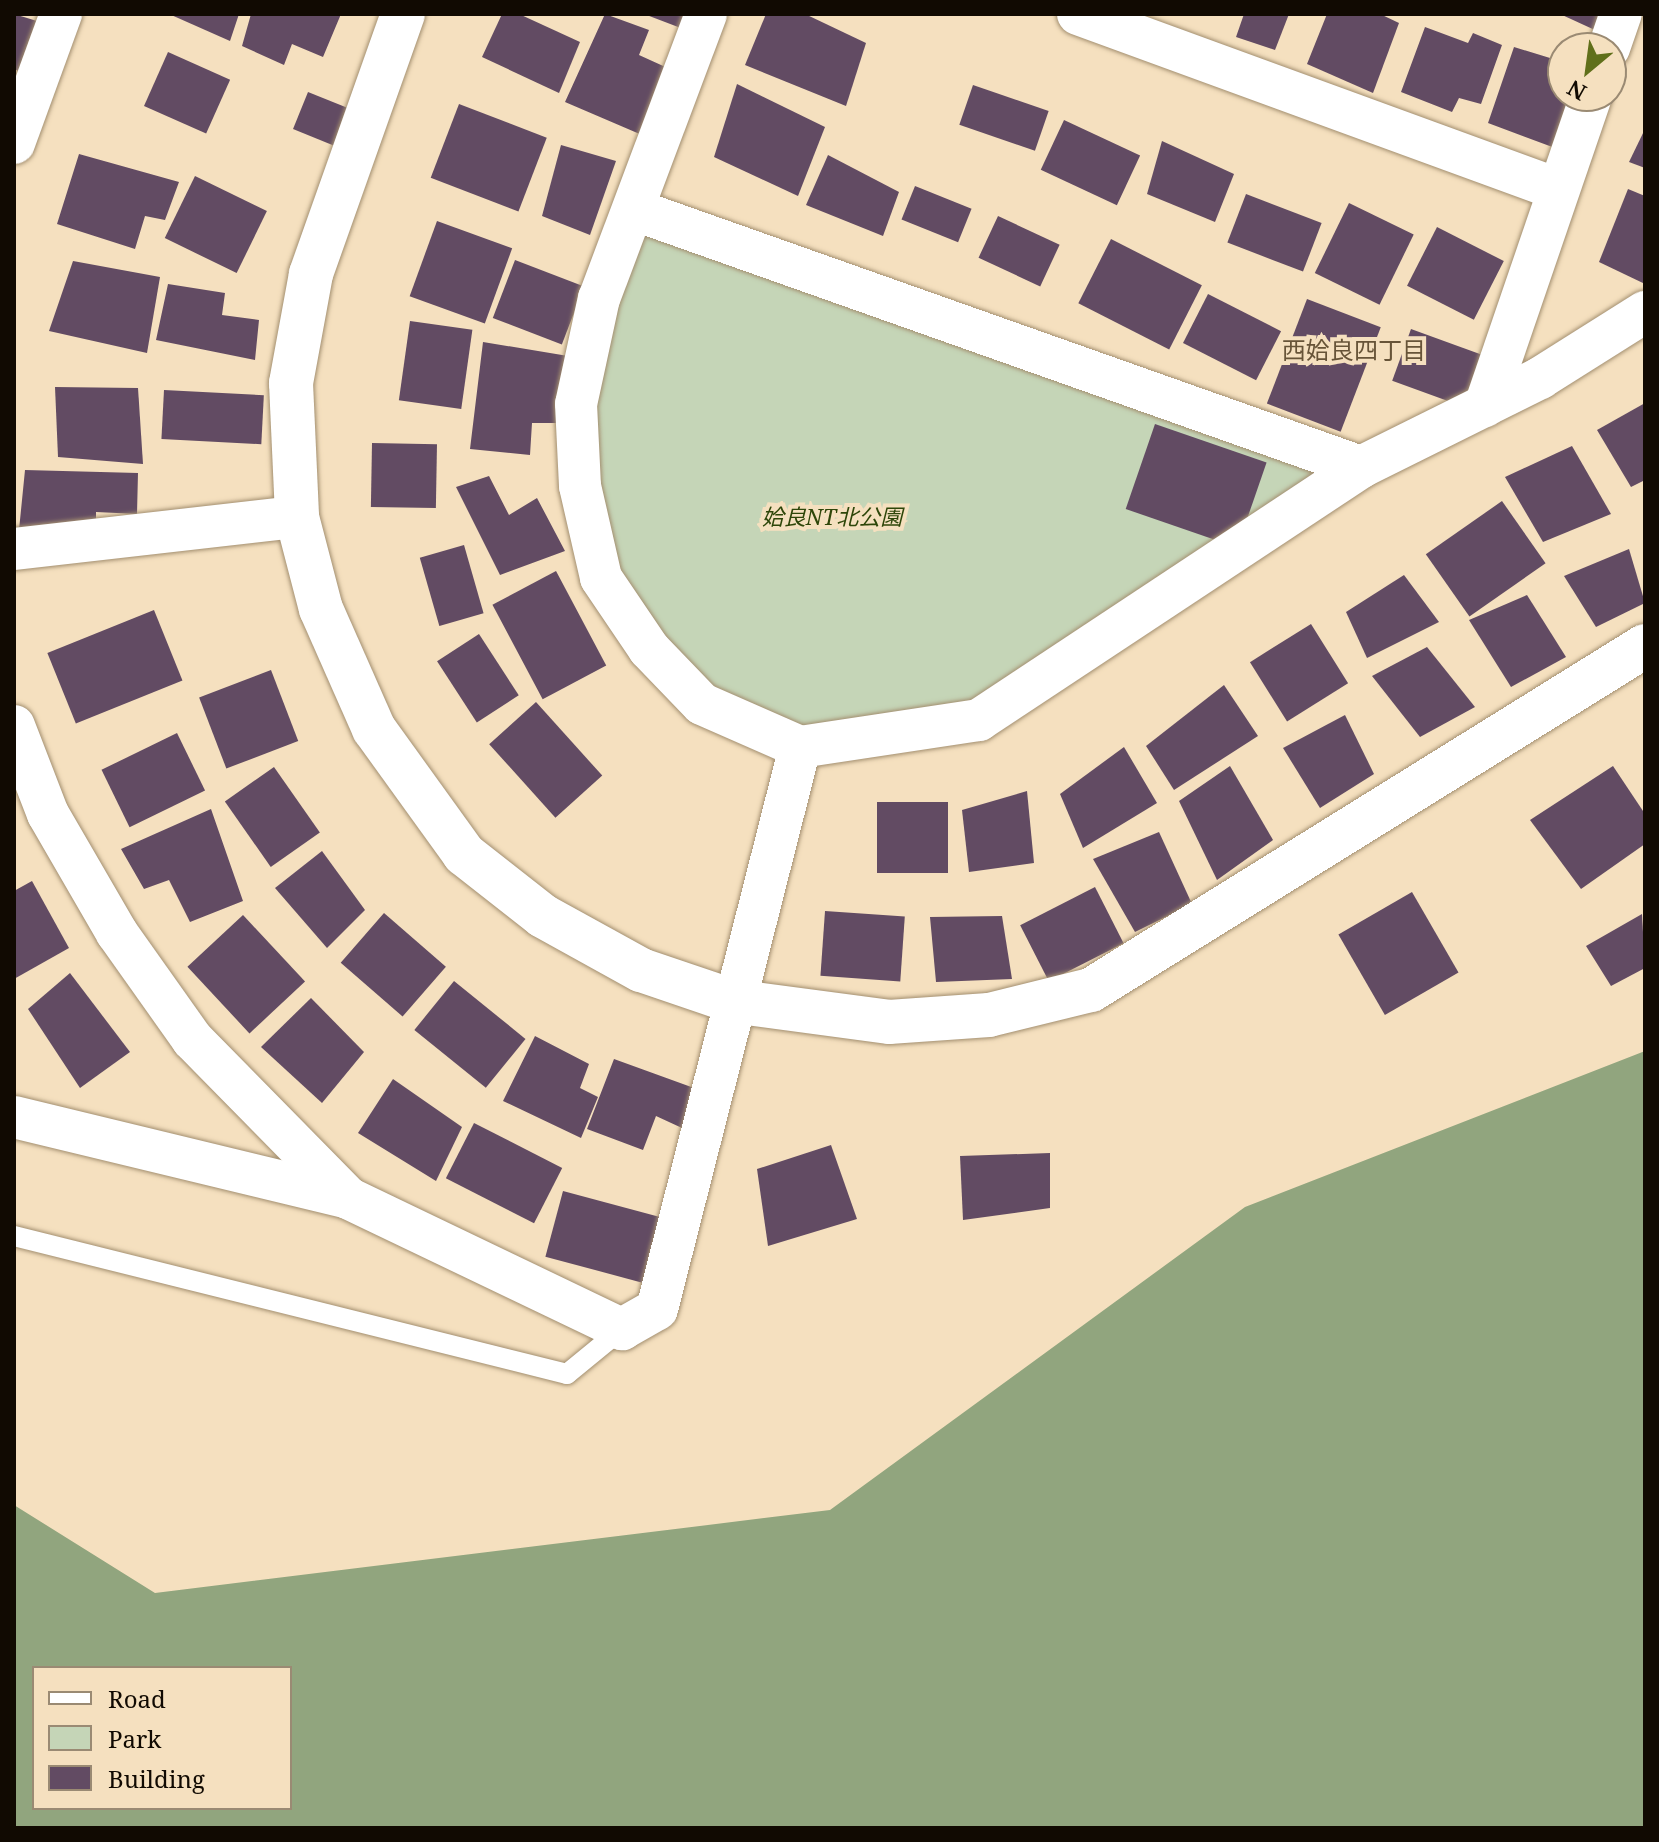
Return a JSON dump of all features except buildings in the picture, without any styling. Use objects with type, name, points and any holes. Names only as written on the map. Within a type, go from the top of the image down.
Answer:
[{"type":"street","points":[[17,119],[61,14]]},
{"type":"street","points":[[403,14],[311,274],[291,383],[297,517],[321,609],[374,729],[464,854],[543,916],[641,970],[732,1001],[889,1022],[989,1015],[1091,990],[1645,646]]},
{"type":"street","points":[[706,14],[638,211],[599,298],[576,404],[580,486],[601,578],[649,649],[702,704],[800,747],[979,720],[1361,467],[1485,406],[1645,312]]},
{"type":"street","points":[[1078,14],[1557,189]]},
{"type":"street","points":[[1485,406],[1585,112]]},
{"type":"street","points":[[638,211],[1361,467]]},
{"type":"street","points":[[14,549],[297,517]]},
{"type":"street","points":[[14,726],[48,814],[183,1027],[348,1198]]},
{"type":"street","points":[[14,1117],[348,1198],[622,1329],[657,1309],[732,1001],[800,747]]},
{"type":"lane","points":[[14,1236],[567,1374],[622,1329]]},
{"type":"green space","name":"姶良NT北公園","points":[[638,211],[1361,467],[979,720],[800,747],[649,649],[580,486]]},
{"type":"green space","points":[[1645,1051],[1645,1828],[14,1828],[14,1505],[155,1593],[830,1510],[1245,1207]]},
{"type":"district","name":"西姶良四丁目","points":[[1354,350]]}]
